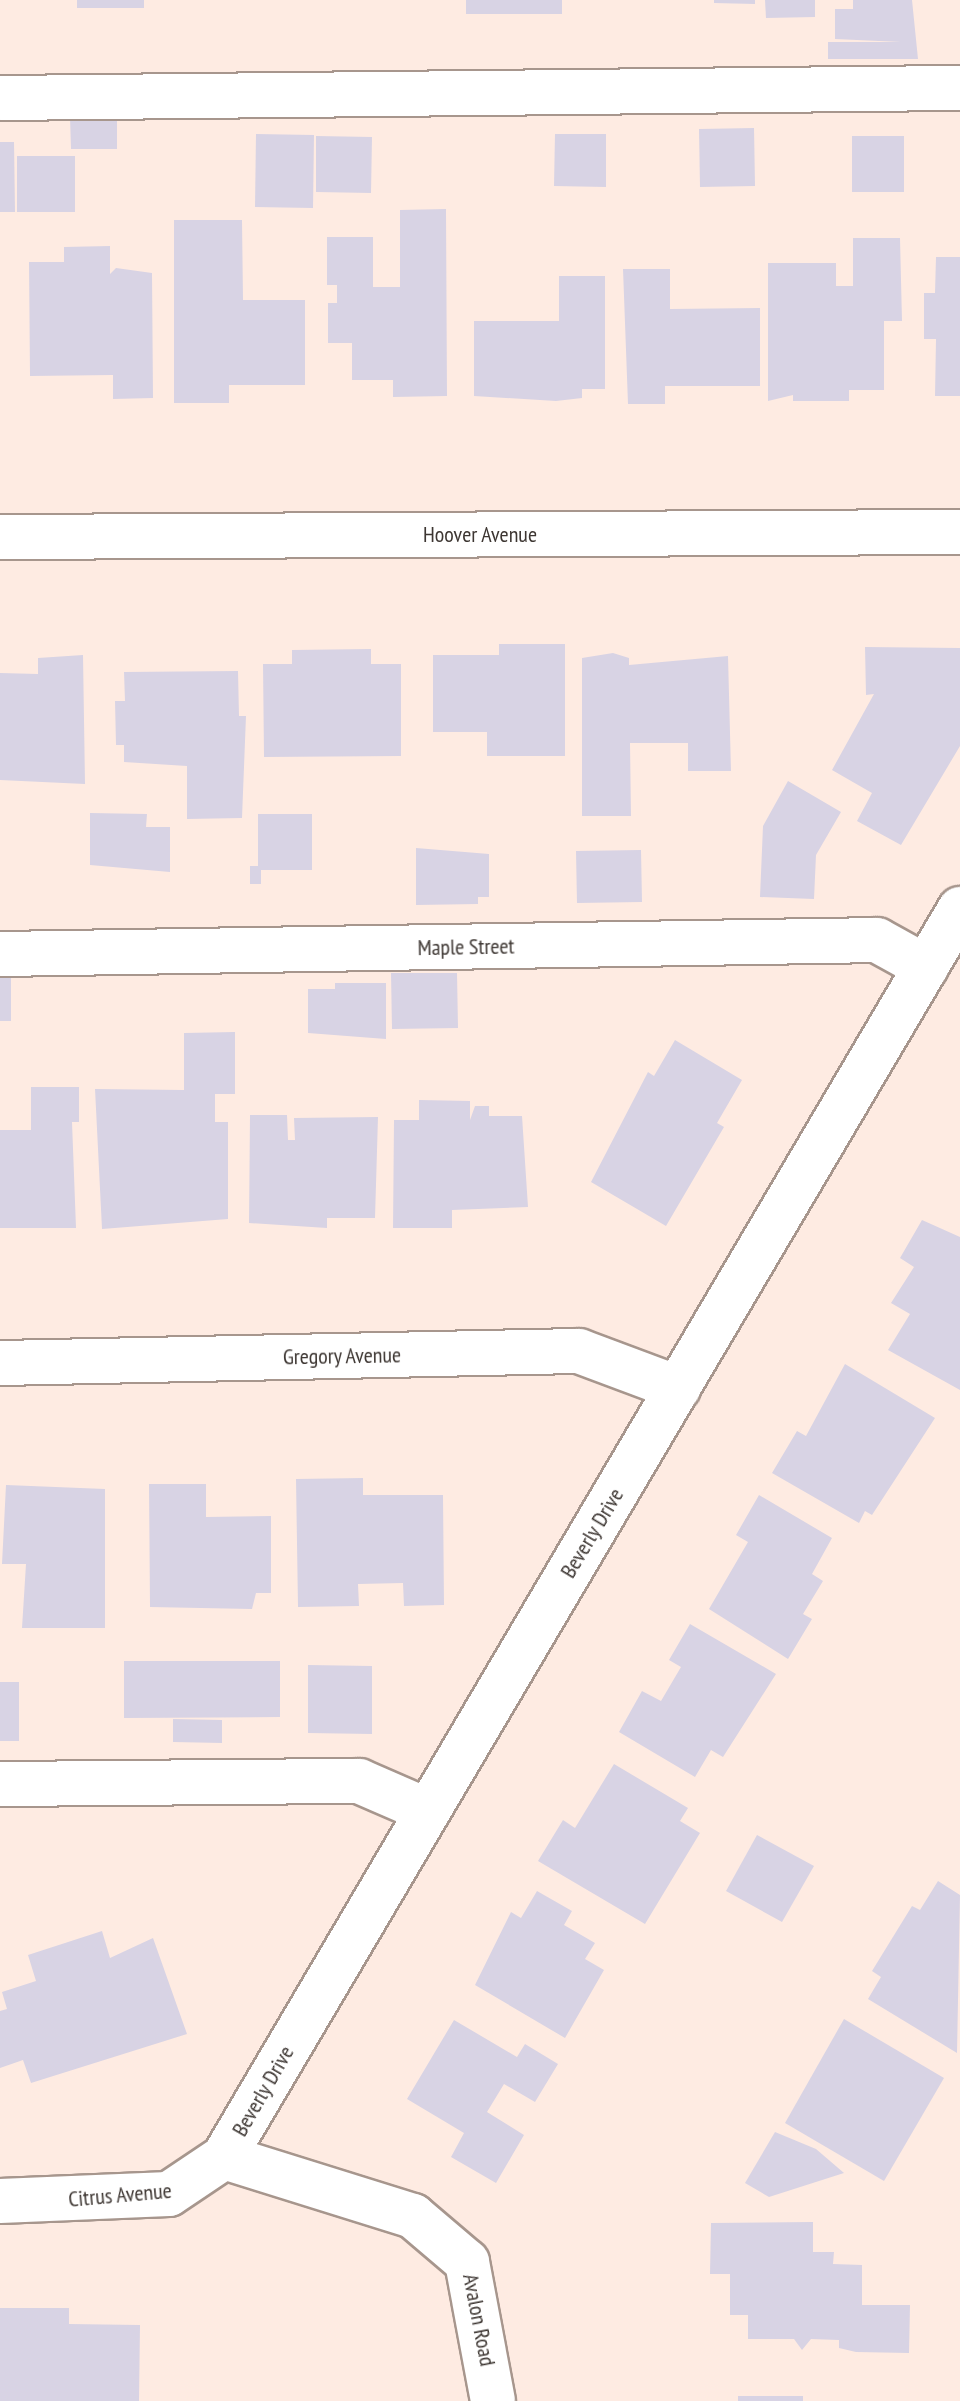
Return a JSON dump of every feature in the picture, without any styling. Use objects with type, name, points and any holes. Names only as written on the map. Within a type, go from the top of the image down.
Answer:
[{"type":"street","points":[[0,98],[960,88]]},
{"type":"street","name":"Hoover Avenue","points":[[0,537],[960,532]]},
{"type":"street","name":"Beverly Drive","points":[[224,2157],[960,909]]},
{"type":"street","name":"Maple Street","points":[[0,954],[877,940],[926,967]]},
{"type":"street","name":"Gregory Avenue","points":[[0,1363],[579,1351],[678,1388]]},
{"type":"street","points":[[0,1784],[359,1781],[428,1811]]},
{"type":"street","name":"Citrus Avenue","points":[[0,2201],[169,2194],[224,2157]]},
{"type":"street","name":"Avalon Road","points":[[224,2157],[413,2216],[467,2262],[493,2401]]},
{"type":"building","points":[[77,0],[144,0],[144,8],[77,8]]},
{"type":"building","points":[[466,0],[562,0],[562,14],[466,14]]},
{"type":"building","points":[[714,0],[755,0],[755,4],[714,3]]},
{"type":"building","points":[[765,0],[815,0],[815,17],[766,18]]},
{"type":"building","points":[[853,0],[912,0],[918,59],[828,59],[828,42],[901,42],[835,39],[835,9],[853,9]]},
{"type":"building","points":[[70,116],[117,116],[117,149],[71,149]]},
{"type":"building","points":[[754,128],[755,186],[700,187],[699,129]]},
{"type":"building","points":[[256,134],[314,135],[313,208],[255,207]]},
{"type":"building","points":[[555,134],[606,134],[606,187],[554,186]]},
{"type":"building","points":[[316,136],[372,137],[371,193],[316,192]]},
{"type":"building","points":[[852,136],[904,136],[904,192],[852,192]]},
{"type":"building","points":[[0,142],[14,142],[15,212],[0,212]]},
{"type":"building","points":[[17,156],[75,156],[75,212],[17,212]]},
{"type":"building","points":[[446,209],[447,396],[393,397],[393,380],[352,380],[352,343],[328,343],[328,303],[337,303],[337,285],[327,285],[327,237],[373,237],[373,287],[400,287],[400,210]]},
{"type":"building","points":[[174,220],[242,220],[243,300],[305,300],[305,385],[229,385],[229,403],[174,403]]},
{"type":"building","points":[[853,238],[900,238],[902,321],[884,321],[884,390],[849,390],[849,401],[793,401],[793,395],[768,401],[768,263],[836,263],[836,286],[853,286]]},
{"type":"building","points":[[110,246],[110,274],[116,268],[152,273],[153,398],[113,399],[113,375],[30,376],[29,262],[64,262],[64,247]]},
{"type":"building","points":[[936,257],[960,257],[960,396],[935,396],[936,339],[924,339],[924,293],[935,293]]},
{"type":"building","points":[[623,269],[670,269],[670,309],[760,308],[760,386],[665,386],[665,404],[628,404]]},
{"type":"building","points":[[559,276],[605,276],[605,389],[582,389],[582,398],[556,401],[474,396],[474,321],[559,321]]},
{"type":"building","points":[[499,644],[565,644],[565,756],[487,756],[487,732],[433,732],[433,655],[499,655]]},
{"type":"building","points":[[865,647],[960,648],[960,746],[901,845],[857,821],[872,793],[832,770],[874,694],[866,695]]},
{"type":"building","points":[[371,649],[371,664],[401,664],[401,756],[264,757],[263,664],[292,664],[292,650]]},
{"type":"building","points":[[613,653],[629,658],[629,665],[728,656],[731,771],[688,771],[688,743],[630,743],[631,816],[582,816],[582,658]]},
{"type":"building","points":[[83,655],[85,784],[0,780],[0,673],[38,674],[38,658]]},
{"type":"building","points":[[238,671],[239,716],[246,716],[242,818],[187,819],[187,766],[124,762],[124,745],[116,745],[115,701],[125,701],[124,672]]},
{"type":"building","points":[[788,781],[841,812],[816,855],[814,899],[760,897],[763,826]]},
{"type":"building","points":[[90,813],[147,814],[146,827],[170,827],[170,872],[90,865]]},
{"type":"building","points":[[258,814],[312,814],[312,870],[261,870],[261,884],[250,884],[250,866],[258,866]]},
{"type":"building","points":[[416,848],[489,854],[489,897],[478,897],[478,904],[416,905]]},
{"type":"building","points":[[641,850],[642,902],[577,903],[576,851]]},
{"type":"building","points":[[11,971],[11,1021],[0,1021],[0,972]]},
{"type":"building","points":[[391,973],[457,973],[458,1028],[392,1029]]},
{"type":"building","points":[[335,983],[386,983],[386,1039],[308,1033],[308,989],[335,989]]},
{"type":"building","points":[[235,1032],[235,1094],[215,1094],[215,1122],[228,1122],[228,1219],[102,1229],[95,1089],[184,1090],[184,1033]]},
{"type":"building","points":[[675,1040],[742,1080],[717,1123],[724,1127],[666,1226],[591,1182],[648,1072],[654,1076]]},
{"type":"building","points":[[31,1087],[79,1087],[79,1122],[72,1122],[76,1228],[0,1228],[0,1130],[31,1130]]},
{"type":"building","points":[[419,1100],[470,1101],[470,1120],[475,1106],[489,1106],[489,1116],[522,1116],[528,1207],[452,1210],[452,1228],[393,1228],[394,1120],[419,1120]]},
{"type":"building","points":[[250,1115],[287,1115],[288,1140],[295,1140],[294,1118],[378,1117],[375,1218],[327,1218],[327,1228],[249,1223]]},
{"type":"building","points":[[922,1220],[960,1237],[960,1390],[888,1350],[910,1314],[891,1303],[914,1267],[900,1258]]},
{"type":"building","points":[[845,1364],[935,1418],[872,1515],[865,1511],[859,1523],[772,1473],[797,1431],[806,1436]]},
{"type":"building","points":[[363,1478],[363,1495],[443,1495],[444,1605],[404,1606],[403,1583],[358,1584],[359,1606],[298,1607],[296,1479]]},
{"type":"building","points":[[149,1484],[206,1484],[206,1517],[271,1516],[271,1593],[256,1593],[252,1609],[150,1607]]},
{"type":"building","points":[[6,1485],[105,1489],[105,1628],[22,1628],[26,1564],[2,1564]]},
{"type":"building","points":[[759,1495],[832,1538],[812,1574],[823,1581],[803,1614],[812,1619],[788,1659],[709,1609],[748,1542],[736,1535]]},
{"type":"building","points":[[690,1624],[776,1674],[723,1757],[711,1750],[695,1777],[619,1732],[642,1691],[661,1701],[681,1667],[669,1660]]},
{"type":"building","points":[[124,1661],[280,1661],[280,1717],[124,1718]]},
{"type":"building","points":[[308,1665],[372,1666],[372,1734],[308,1733]]},
{"type":"building","points":[[0,1682],[19,1682],[19,1741],[0,1741]]},
{"type":"building","points":[[173,1719],[222,1720],[222,1743],[173,1742]]},
{"type":"building","points":[[614,1764],[688,1808],[680,1821],[700,1833],[645,1924],[538,1861],[563,1820],[575,1828]]},
{"type":"building","points":[[757,1835],[814,1866],[782,1922],[726,1891]]},
{"type":"building","points":[[938,1881],[960,1895],[957,2053],[868,1999],[881,1977],[872,1971],[912,1906],[920,1910]]},
{"type":"building","points":[[537,1891],[572,1911],[564,1925],[595,1943],[585,1959],[604,1970],[565,2038],[475,1985],[511,1912],[521,1918]]},
{"type":"building","points":[[102,1931],[110,1958],[153,1938],[187,2034],[31,2083],[23,2060],[0,2068],[0,2011],[7,2009],[2,1992],[36,1981],[28,1955]]},
{"type":"building","points":[[844,2019],[944,2078],[884,2181],[785,2123]]},
{"type":"building","points":[[454,2020],[517,2057],[525,2044],[558,2064],[535,2102],[504,2084],[487,2112],[524,2135],[496,2183],[451,2157],[464,2133],[407,2099]]},
{"type":"building","points":[[775,2132],[816,2149],[844,2173],[769,2197],[745,2183]]},
{"type":"building","points":[[813,2222],[813,2252],[834,2252],[833,2264],[862,2265],[862,2305],[910,2305],[909,2353],[856,2352],[839,2348],[839,2340],[811,2339],[802,2350],[794,2339],[748,2339],[748,2315],[730,2315],[730,2274],[710,2274],[711,2223]]},
{"type":"building","points":[[0,2308],[69,2308],[69,2324],[140,2325],[139,2401],[0,2401]]},
{"type":"building","points":[[738,2396],[803,2396],[803,2401],[738,2401]]}]
